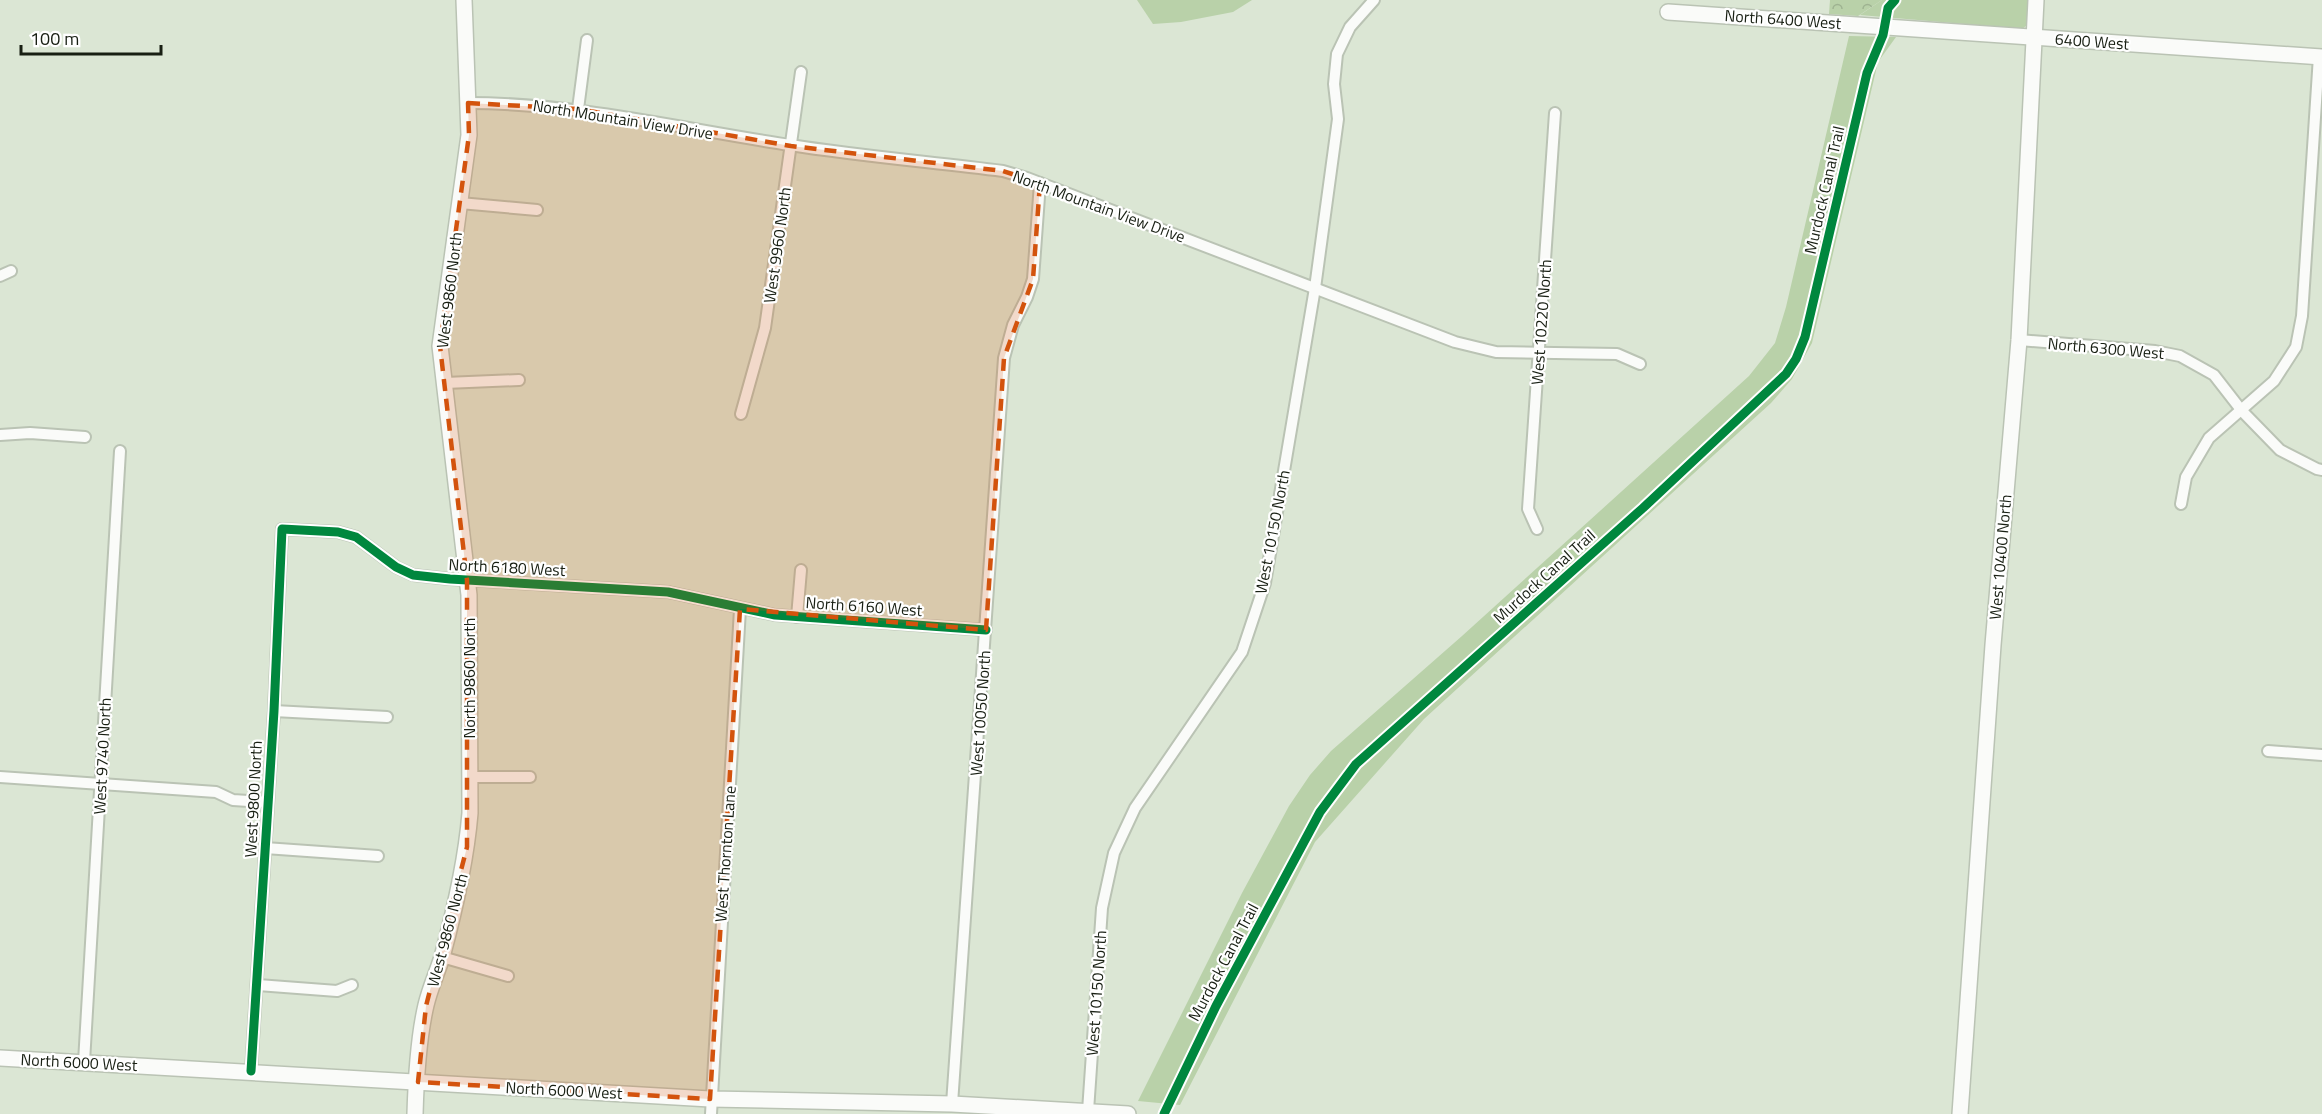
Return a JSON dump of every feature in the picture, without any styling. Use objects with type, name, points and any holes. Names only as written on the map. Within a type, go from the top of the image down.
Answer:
[{"type":"street","name":"West 9860 North","points":[[464,0],[469,135],[440,346],[467,580]]},
{"type":"street","name":"West 10150 North","points":[[1088,1111],[1102,908],[1114,853],[1140,799],[1242,652],[1265,583],[1315,288],[1338,119],[1334,84],[1337,54],[1350,27],[1374,0]]},
{"type":"street","name":"West 10400 North","points":[[1960,1114],[1993,645],[2019,340],[2036,0]]},
{"type":"street","name":"North 6400 West","points":[[1668,6],[1861,25]]},
{"type":"street","name":"6400 West","points":[[1861,25],[2320,57]]},
{"type":"street","points":[[578,110],[587,40]]},
{"type":"street","points":[[2181,504],[2187,477],[2209,438],[2274,381],[2296,347],[2302,316],[2320,57]]},
{"type":"street","name":"West 9960 North","points":[[741,414],[765,328],[801,72]]},
{"type":"street","name":"North Mountain View Drive","points":[[468,103],[508,103],[578,110],[791,146],[1003,171],[1040,183],[1455,342],[1497,352],[1617,354],[1640,364]]},
{"type":"street","name":"West 10220 North","points":[[1537,529],[1528,509],[1555,113]]},
{"type":"street","name":"West 10050 North","points":[[952,1104],[1004,358],[1013,325],[1034,279],[1040,183]]},
{"type":"street","points":[[460,203],[537,210]]},
{"type":"street","points":[[0,276],[11,271]]},
{"type":"street","name":"North 6300 West","points":[[2019,340],[2155,351],[2180,356],[2214,375],[2242,411],[2280,450],[2322,470]]},
{"type":"street","points":[[445,383],[519,380]]},
{"type":"street","points":[[0,435],[30,433],[85,437]]},
{"type":"street","name":"West 9740 North","points":[[84,1062],[120,451]]},
{"type":"street","name":"North 6180 West","points":[[282,529],[338,532],[356,537],[396,567],[413,575],[668,592],[689,595],[740,609]]},
{"type":"street","name":"West 9800 North","points":[[251,1071],[258,985],[266,802],[274,711],[282,529]]},
{"type":"street","points":[[797,617],[801,570]]},
{"type":"street","name":"North 9860 North","points":[[467,580],[470,640],[469,777]]},
{"type":"street","name":"North 6160 West","points":[[740,609],[797,617],[986,630]]},
{"type":"street","name":"West Thornton Lane","points":[[710,1106],[740,609]]},
{"type":"street","points":[[274,711],[387,717]]},
{"type":"street","points":[[2268,751],[2322,755]]},
{"type":"street","points":[[0,777],[100,782],[216,792],[233,800],[266,802]]},
{"type":"street","name":"West 9860 North","points":[[415,1114],[426,1006],[441,957],[467,847],[469,777]]},
{"type":"street","points":[[469,777],[530,777]]},
{"type":"street","points":[[265,848],[378,856]]},
{"type":"street","points":[[441,957],[508,976]]},
{"type":"street","points":[[258,985],[337,991],[352,984]]},
{"type":"street","name":"North 6000 West","points":[[0,1058],[418,1082],[710,1106],[952,1104],[1128,1114]]},
{"type":"highlighted area","points":[[468,103],[578,109],[791,146],[1003,171],[1040,183],[1033,279],[1004,358],[986,630],[740,609],[710,1099],[418,1082],[426,1006],[467,847],[467,580],[440,346],[469,135]]},
{"type":"green space","points":[[1137,0],[1252,0],[1233,12],[1181,22],[1153,24]]},
{"type":"green space","points":[[1830,0],[1882,0],[1858,16],[1829,14]]},
{"type":"green space","points":[[1882,0],[2033,0],[2031,22],[2022,29],[1860,15]]},
{"type":"green space","points":[[1849,36],[1896,37],[1878,62],[1812,343],[1792,379],[1771,403],[1424,719],[1315,842],[1180,1105],[1138,1101],[1242,893],[1289,806],[1310,775],[1331,751],[1462,636],[1749,376],[1775,343],[1786,307]]},
{"type":"cycle path","name":"Murdock Canal Trail","points":[[1164,1114],[1216,1006],[1320,812],[1356,764],[1643,508],[1786,374],[1796,359],[1805,337],[1867,73],[1883,35],[1888,8],[1895,0]]},
{"type":"cycle path","points":[[251,1071],[274,711],[282,529],[338,532],[356,537],[396,567],[413,575],[668,592],[775,615],[986,630]]}]
